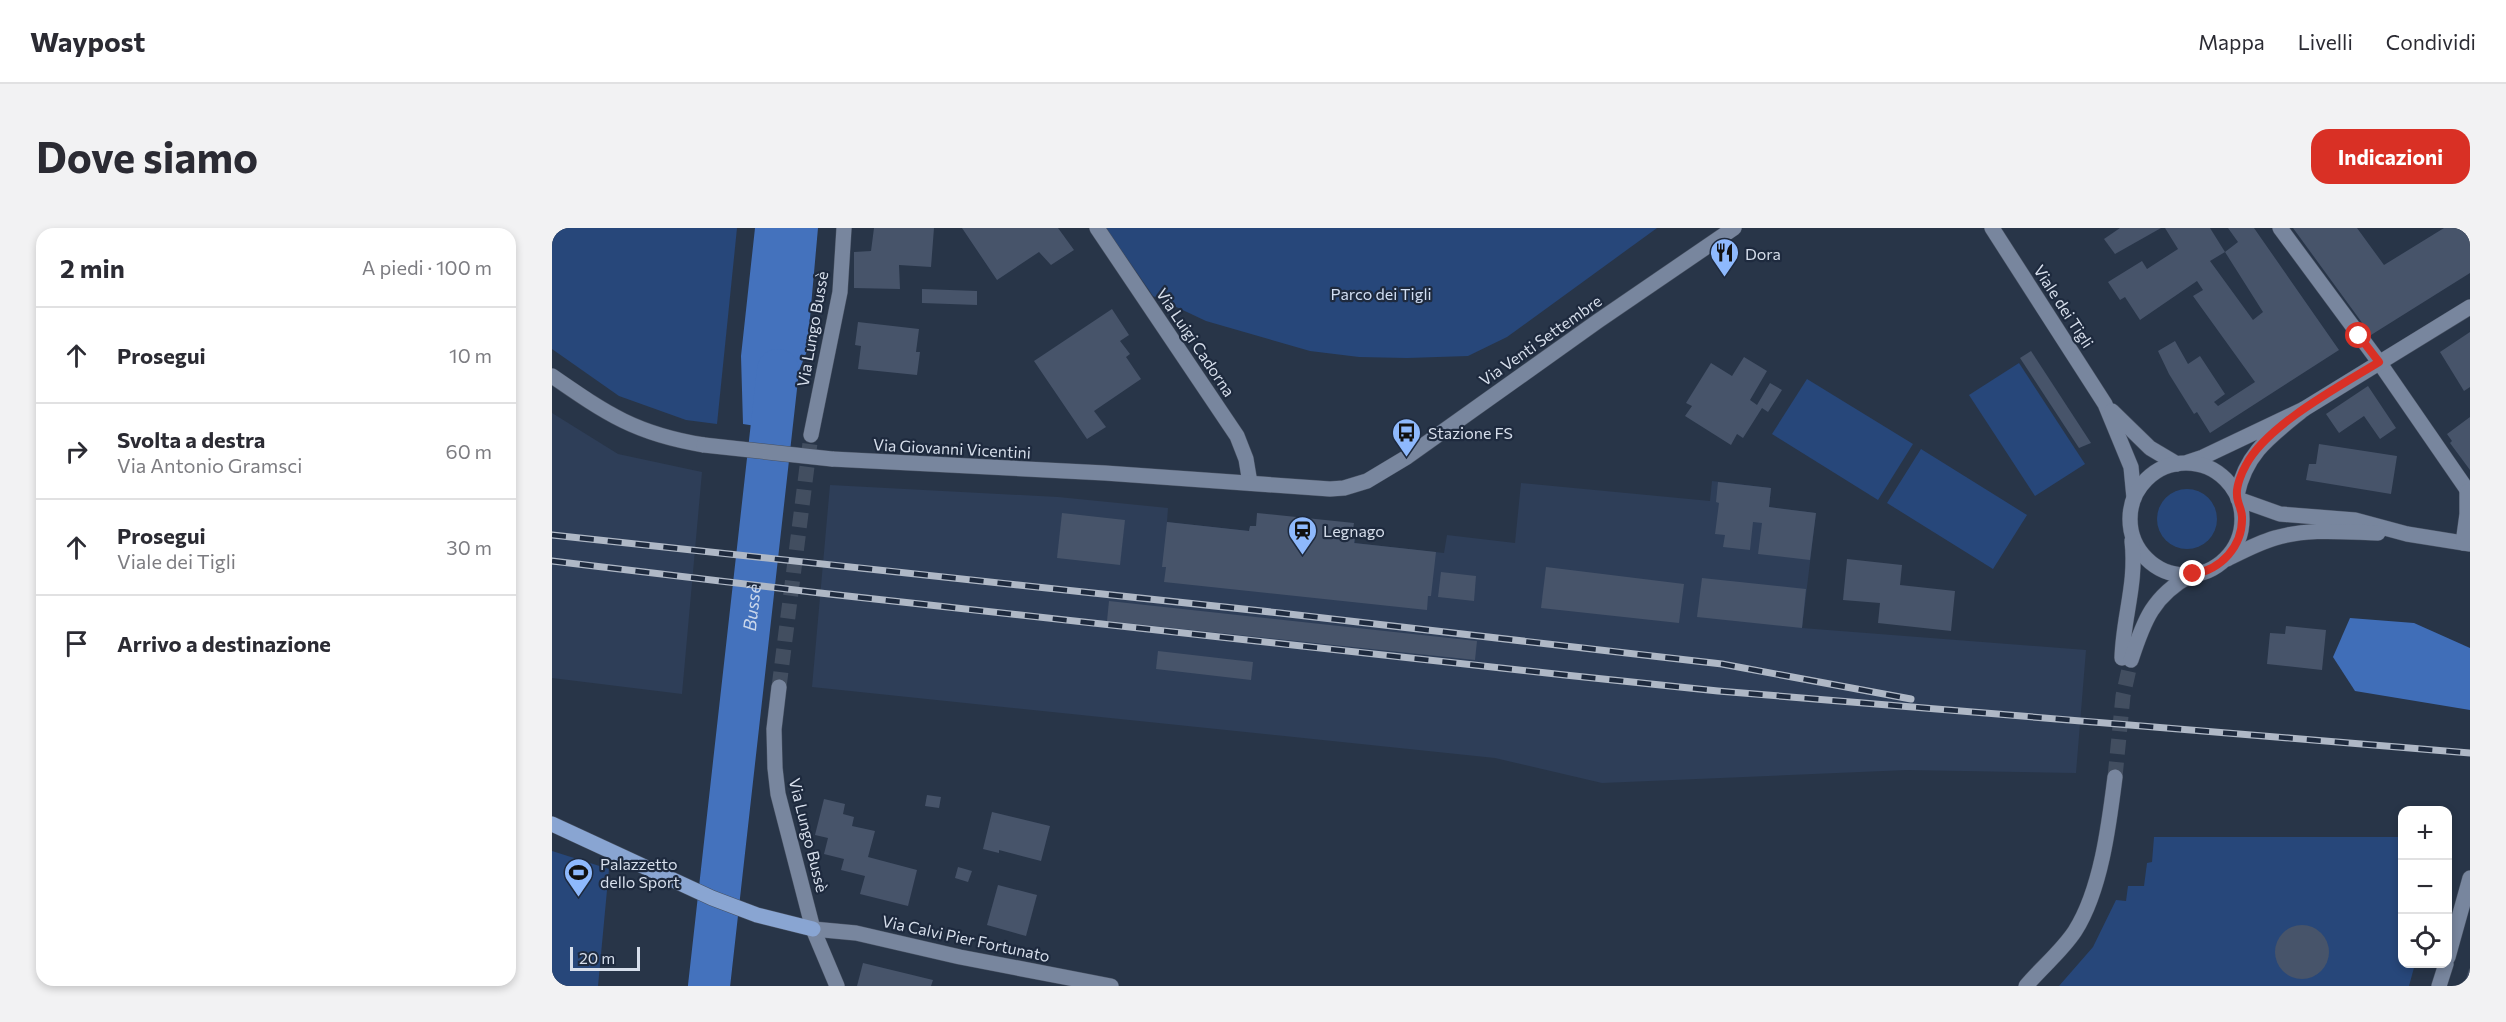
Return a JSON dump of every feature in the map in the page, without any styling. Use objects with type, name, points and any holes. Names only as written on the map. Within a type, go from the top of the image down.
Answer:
[{"type":"main road","points":[[552,824],[712,898],[757,915],[813,929]]},
{"type":"street","name":"Via Lungo Bussè","points":[[812,435],[840,292],[844,228]]},
{"type":"street","name":"Via Luigi Cadorna","points":[[1097,228],[1238,436],[1246,459],[1250,483]]},
{"type":"street","name":"Via Venti Settembre","points":[[1367,481],[1407,457],[1734,228]]},
{"type":"street","name":"Viale dei Tigli","points":[[1992,228],[2105,404],[2131,467],[2134,498],[2130,517],[2133,585],[2123,638],[2126,659],[2149,612],[2169,588],[2193,574],[2213,568],[2224,560],[2272,538],[2304,532],[2407,534]]},
{"type":"street","points":[[2280,228],[2379,362],[2469,493],[2467,543]]},
{"type":"street","points":[[2134,498],[2144,483],[2155,473],[2204,457],[2304,409],[2470,307]]},
{"type":"street","name":"Via Giovanni Vicentini","points":[[552,376],[613,417],[636,428],[667,438],[704,445],[832,459],[1330,489],[1344,489],[1367,481]]},
{"type":"street","name":"Viale dei Tigli","points":[[2105,404],[2150,448],[2181,464],[2205,467],[2217,472],[2225,479],[2237,497],[2280,514],[2355,520],[2407,534],[2467,543]]},
{"type":"street","points":[[2224,560],[2239,537],[2242,515],[2237,497],[2240,478],[2253,453],[2304,409]]},
{"type":"street","points":[[2131,529],[2140,551],[2157,567],[2170,573],[2193,574]]},
{"type":"street","name":"Via Lungo Bussè","points":[[779,687],[774,729],[777,785],[813,929],[837,986]]},
{"type":"street","points":[[2026,986],[2074,932],[2086,907],[2097,880],[2115,777]]},
{"type":"street","points":[[2452,943],[2470,878]]},
{"type":"street","name":"Via Calvi Pier Fortunato","points":[[813,929],[856,933],[960,957],[1111,986]]},
{"type":"street","points":[[2439,986],[2444,968]]},
{"type":"shaded area","points":[[755,228],[818,228],[807,351],[796,378],[789,431],[743,424],[741,356]]},
{"type":"shaded area","points":[[552,413],[618,454],[702,472],[682,694],[552,678]]},
{"type":"shaded area","points":[[1712,481],[1771,488],[1769,507],[1816,513],[1802,628],[2086,650],[2076,773],[1907,770],[1602,783],[1495,758],[812,687],[830,485],[1058,497],[1168,508],[1167,522],[1249,531],[1250,526],[1352,536],[1355,537],[1355,543],[1444,553],[1447,535],[1515,543],[1521,483],[1710,501]]},
{"type":"shaded area","points":[[2350,618],[2414,623],[2470,648],[2470,710],[2355,691],[2333,657]]},
{"type":"green space","points":[[552,228],[737,228],[717,424],[686,420],[619,396],[552,349]]},
{"type":"green space","name":"Parco dei Tigli","points":[[1106,228],[1657,228],[1507,337],[1468,356],[1407,358],[1359,357],[1310,351],[1206,321],[1153,296]]},
{"type":"green space","points":[[2019,363],[2085,464],[2035,496],[1969,395]]},
{"type":"green space","points":[[1807,379],[1913,444],[1878,500],[1772,434]]},
{"type":"green space","points":[[1921,449],[2027,515],[1993,569],[1887,503]]},
{"type":"green space","points":[[2187,489],[2204,494],[2212,502],[2217,519],[2212,536],[2204,544],[2187,549],[2170,544],[2162,536],[2157,519],[2162,502],[2170,494]]},
{"type":"green space","points":[[2154,837],[2398,837],[2398,968],[2414,968],[2409,986],[2059,986],[2093,947],[2116,900],[2126,901],[2128,886],[2144,886],[2147,863],[2152,862]]},
{"type":"green space","name":"Palazzetto dello Sport","points":[[552,851],[609,869],[598,986],[552,986]]},
{"type":"building","points":[[874,228],[934,228],[931,267],[899,265],[900,289],[854,288],[854,252],[871,251]]},
{"type":"building","points":[[962,228],[1058,228],[1074,250],[1051,265],[1039,252],[997,280]]},
{"type":"building","points":[[2120,228],[2161,228],[2115,254],[2104,239]]},
{"type":"building","points":[[2165,228],[2210,228],[2225,252],[2238,242],[2228,228],[2254,228],[2339,350],[2210,433],[2197,412],[2194,414],[2169,374],[2158,351],[2175,341],[2188,364],[2200,356],[2225,394],[2214,402],[2218,406],[2255,382],[2193,296],[2203,290],[2197,281],[2140,320],[2125,297],[2120,300],[2108,282],[2142,261],[2147,269],[2178,249]],"holes":[[[2225,252],[2263,312],[2253,320],[2210,261]]]},
{"type":"building","points":[[2293,228],[2357,228],[2384,265],[2444,228],[2470,228],[2470,273],[2371,335]]},
{"type":"building","points":[[922,289],[977,291],[977,305],[922,303]]},
{"type":"building","points":[[1112,309],[1129,335],[1120,341],[1130,354],[1126,357],[1141,379],[1094,411],[1106,427],[1087,439],[1034,361]]},
{"type":"building","points":[[858,322],[919,329],[916,352],[920,352],[917,375],[858,369],[861,346],[855,345]]},
{"type":"building","points":[[2470,332],[2470,387],[2464,391],[2440,352]]},
{"type":"building","points":[[2031,351],[2091,443],[2079,448],[2020,358]]},
{"type":"building","points":[[1744,357],[1767,371],[1750,400],[1757,405],[1770,383],[1782,390],[1768,412],[1762,408],[1743,438],[1737,434],[1731,445],[1685,416],[1692,406],[1686,403],[1711,363],[1732,376]]},
{"type":"building","points":[[2368,386],[2396,428],[2380,439],[2364,416],[2339,433],[2326,414]]},
{"type":"building","points":[[2470,417],[2470,470],[2450,443],[2452,441],[2447,434]]},
{"type":"building","points":[[2319,444],[2397,456],[2391,494],[2306,480],[2309,464],[2316,464]]},
{"type":"building","points":[[1718,482],[1771,488],[1769,507],[1816,513],[1810,560],[1758,554],[1762,523],[1753,522],[1750,550],[1723,547],[1725,535],[1715,534],[1719,503],[1716,502]]},
{"type":"building","points":[[1062,513],[1125,520],[1120,565],[1057,558]]},
{"type":"building","points":[[1257,513],[1354,523],[1352,536],[1355,537],[1354,543],[1436,552],[1431,596],[1428,596],[1427,610],[1164,582],[1166,567],[1162,567],[1167,522],[1249,531],[1250,526],[1256,526]]},
{"type":"building","points":[[1847,559],[1902,565],[1900,585],[1955,591],[1951,631],[1878,623],[1880,603],[1843,600]]},
{"type":"building","points":[[1546,567],[1684,584],[1679,623],[1541,608]]},
{"type":"building","points":[[1441,572],[1476,576],[1474,601],[1438,597]]},
{"type":"building","points":[[1702,578],[1806,589],[1802,628],[1697,617]]},
{"type":"building","points":[[1109,601],[1477,641],[1475,660],[1107,621]]},
{"type":"building","points":[[2286,626],[2326,630],[2322,670],[2267,664],[2270,633],[2285,634]]},
{"type":"building","points":[[1158,651],[1253,662],[1251,680],[1156,669]]},
{"type":"building","points":[[927,795],[941,797],[939,808],[925,806]]},
{"type":"building","points":[[824,799],[845,804],[843,814],[854,817],[852,826],[875,831],[868,857],[917,870],[908,906],[860,894],[865,876],[841,870],[844,859],[824,854],[828,838],[815,835]]},
{"type":"building","points":[[992,812],[1050,826],[1041,861],[999,850],[999,853],[983,849]]},
{"type":"building","points":[[958,867],[972,871],[968,882],[955,878]]},
{"type":"building","points":[[998,885],[1037,895],[1026,936],[987,925]]},
{"type":"building","points":[[2302,925],[2312,927],[2321,933],[2327,942],[2329,952],[2327,962],[2321,971],[2312,977],[2302,979],[2292,977],[2283,971],[2277,962],[2275,952],[2277,942],[2283,933],[2292,927]]},
{"type":"building","points":[[863,963],[933,980],[931,986],[857,986]]},
{"type":"building","points":[[2469,969],[2470,986],[2464,986]]},
{"type":"waterway","name":"Bussè","points":[[709,986],[778,370]]},
{"type":"tunnel","points":[[779,687],[811,435]]},
{"type":"tunnel","points":[[2115,777],[2123,696],[2131,660]]},
{"type":"railway","points":[[552,535],[1280,613],[1722,664],[1911,699]]},
{"type":"railway","points":[[552,561],[820,593],[1718,691],[2470,753]]},
{"type":"place","name":"Dora","points":[[1724,278]]},
{"type":"place","name":"Stazione FS","points":[[1407,458]]},
{"type":"place","name":"Legnago","points":[[1302,556]]},
{"type":"place","name":"Palazzetto dello Sport","points":[[579,898]]},
{"type":"route","points":[[2193,574],[2213,568],[2234,549],[2242,525],[2237,495],[2240,478],[2253,453],[2304,409],[2379,362],[2359,336]]}]
